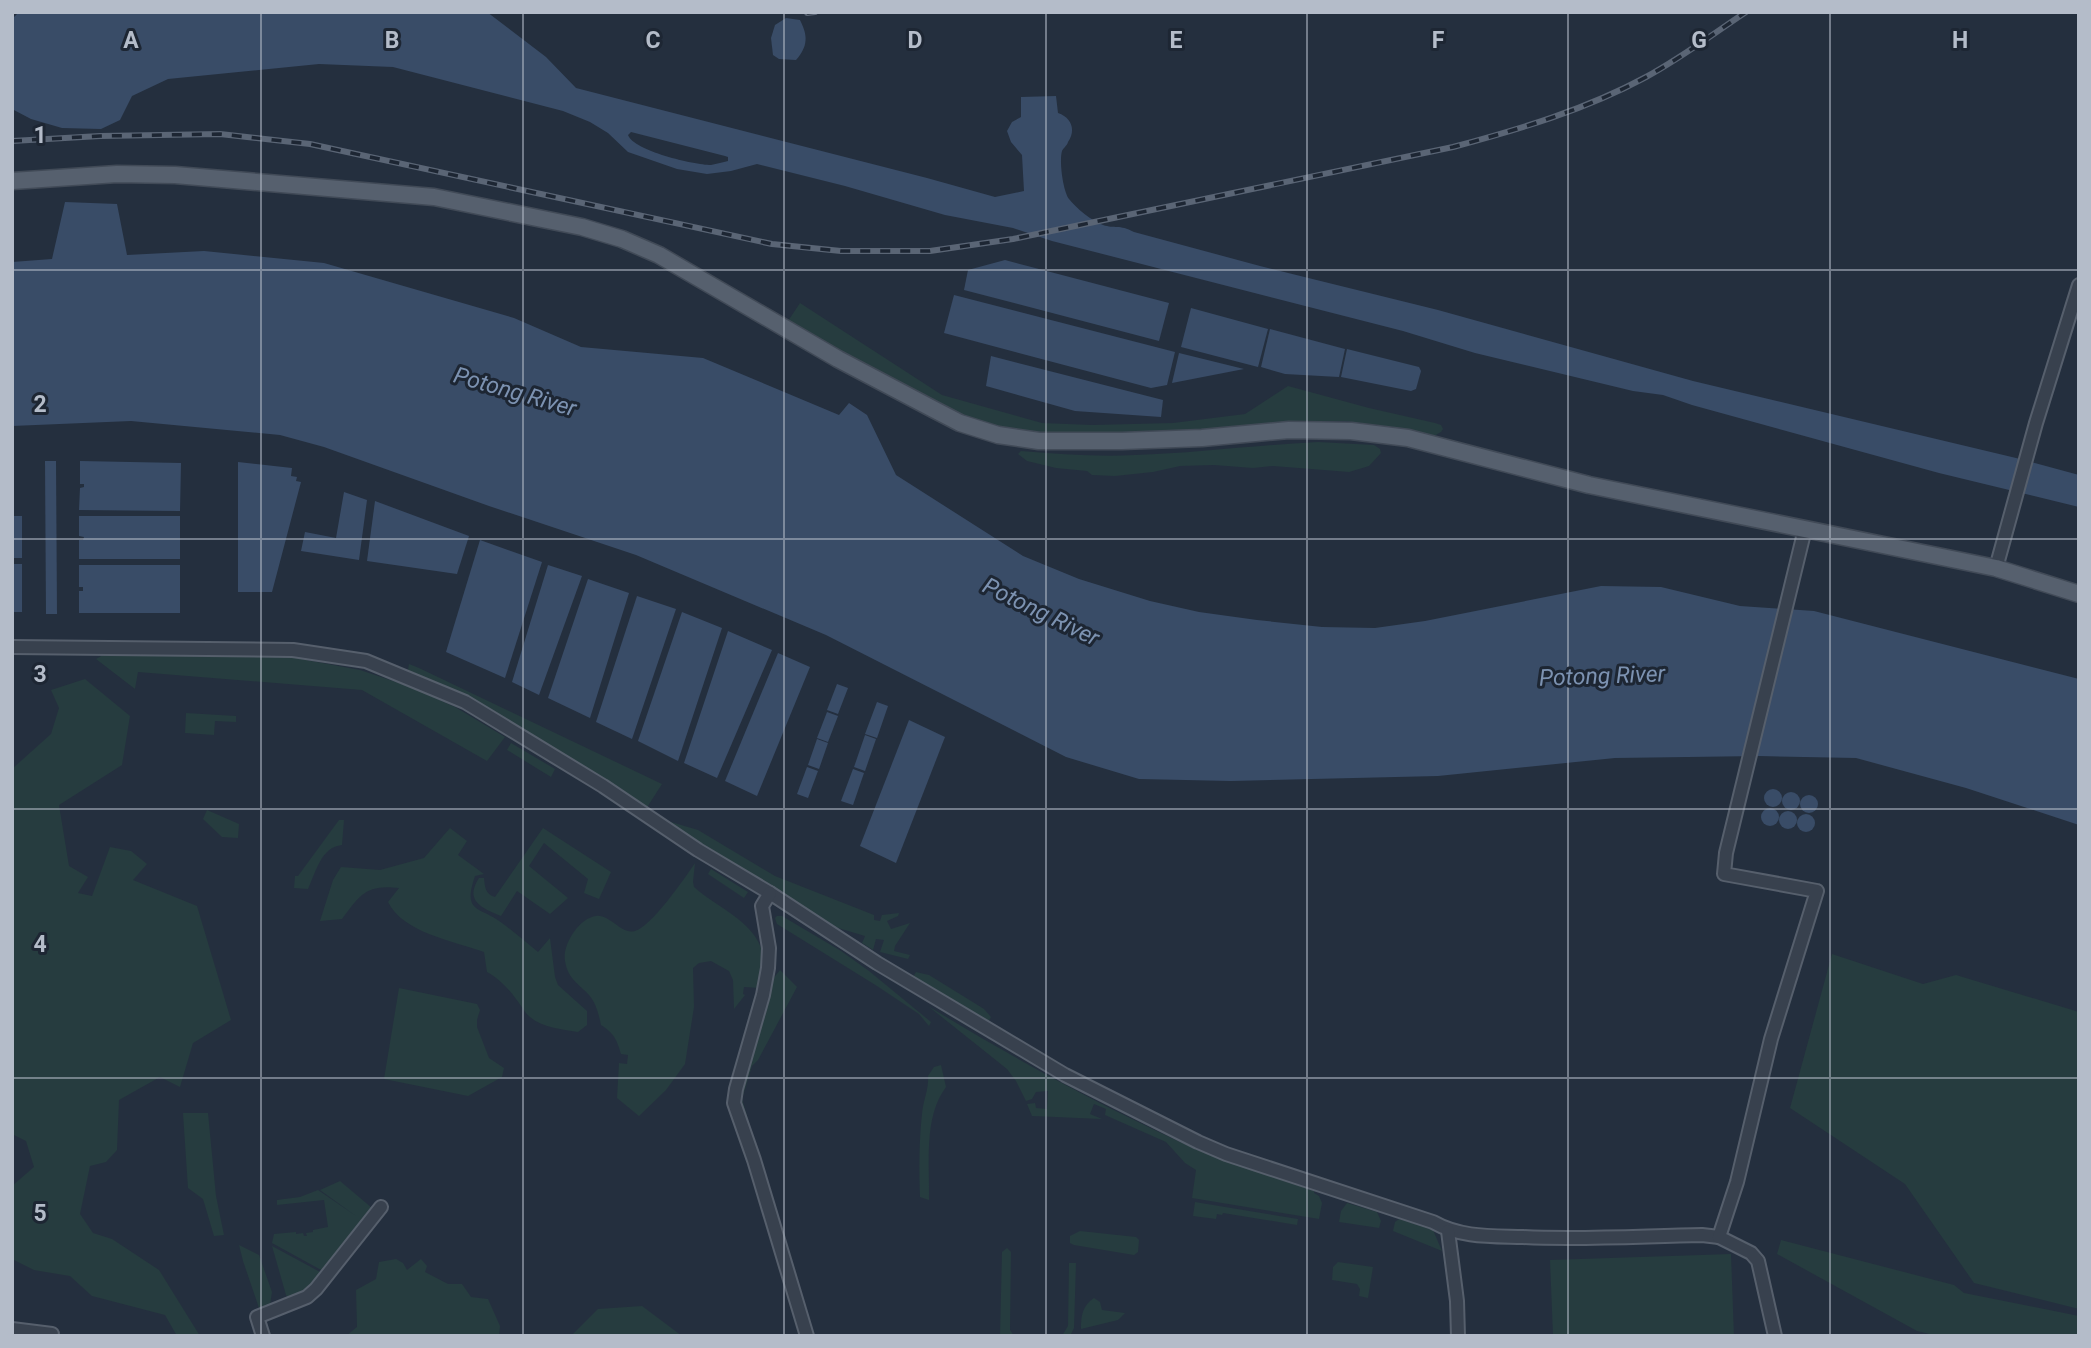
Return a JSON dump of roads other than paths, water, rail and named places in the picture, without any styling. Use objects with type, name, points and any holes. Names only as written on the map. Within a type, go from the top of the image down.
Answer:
[{"type":"main road","points":[[12,181],[117,174],[175,175],[434,197],[582,227],[622,239],[659,255],[838,359],[933,409],[960,423],[998,435],[1039,441],[1202,438],[1289,430],[1351,431],[1408,438],[1589,485],[1996,568],[2079,594]]},
{"type":"street","points":[[1996,568],[2036,423],[2079,285]]},
{"type":"street","points":[[1719,1237],[1737,1181],[1770,1039],[1816,891],[1724,874],[1726,853],[1805,529]]},
{"type":"street","points":[[12,647],[293,650],[366,661],[465,702],[603,786],[698,850],[770,892],[877,963],[1039,1060],[1198,1142],[1254,1164],[1433,1222],[1448,1231],[1561,1239],[1702,1235],[1719,1237],[1751,1253],[1758,1261],[1775,1336]]},
{"type":"street","points":[[770,892],[762,906],[769,948],[768,968],[734,1103],[807,1336]]},
{"type":"street","points":[[263,1336],[257,1317],[307,1297],[381,1207]]},
{"type":"street","points":[[1448,1231],[1457,1301],[1458,1336]]},
{"type":"street","points":[[12,1329],[52,1334]]},
{"type":"water","points":[[19,12],[487,12],[546,57],[576,88],[995,197],[1024,191],[1022,155],[1011,142],[1007,131],[1012,122],[1021,117],[1021,97],[1056,96],[1058,113],[1067,118],[1072,129],[1061,156],[1065,190],[1072,203],[1103,225],[1125,228],[1260,266],[1438,310],[1693,381],[2079,475],[2079,507],[1939,473],[1663,395],[1633,391],[1475,353],[1403,331],[1052,241],[1013,228],[945,215],[757,164],[707,174],[677,169],[628,152],[608,133],[563,111],[393,67],[319,64],[168,79],[132,96],[120,120],[101,129],[62,128],[31,119],[12,109],[12,19]],"holes":[[[631,132],[728,157],[728,161],[713,165],[665,156],[633,141],[628,135]]]},
{"type":"water","points":[[786,18],[800,20],[804,31],[805,45],[796,60],[779,59],[773,55],[771,38],[775,25]]},
{"type":"water","name":"Potong River","points":[[65,202],[117,204],[127,255],[204,251],[324,263],[514,318],[581,347],[703,358],[839,415],[849,403],[867,415],[896,475],[1023,556],[1079,579],[1150,601],[1199,612],[1257,620],[1322,627],[1375,628],[1425,621],[1601,586],[1661,587],[1740,606],[1814,611],[2079,679],[2079,825],[1966,788],[1856,758],[1615,758],[1438,776],[1231,781],[1139,779],[1066,757],[826,635],[636,555],[324,447],[280,435],[131,421],[12,426],[12,262],[52,259]]},
{"type":"water","points":[[1005,260],[1169,303],[1159,341],[964,290],[968,270]]},
{"type":"water","points":[[954,295],[1175,352],[1167,385],[1151,388],[944,333]]},
{"type":"water","points":[[1191,308],[1268,329],[1258,367],[1181,347]]},
{"type":"water","points":[[1270,329],[1345,349],[1339,377],[1285,374],[1261,367]]},
{"type":"water","points":[[1347,349],[1419,367],[1421,371],[1416,389],[1411,391],[1341,377]]},
{"type":"water","points":[[1179,353],[1244,369],[1172,383]]},
{"type":"water","points":[[991,356],[1163,400],[1161,417],[1075,411],[986,386]]},
{"type":"water","points":[[45,461],[56,461],[57,614],[46,614]]},
{"type":"water","points":[[80,461],[181,463],[180,511],[79,510],[80,488],[84,487],[84,484],[80,484]]},
{"type":"water","points":[[238,462],[292,468],[291,476],[297,477],[296,481],[301,482],[272,592],[238,592]]},
{"type":"water","points":[[344,492],[367,500],[359,560],[301,551],[305,532],[336,538]]},
{"type":"water","points":[[375,501],[469,536],[457,574],[367,561]]},
{"type":"water","points":[[12,516],[22,516],[22,558],[12,558]]},
{"type":"water","points":[[79,516],[180,516],[180,559],[79,559],[79,540],[84,537],[79,536]]},
{"type":"water","points":[[480,540],[542,562],[505,678],[446,652]]},
{"type":"water","points":[[12,564],[22,564],[22,612],[12,612]]},
{"type":"water","points":[[79,565],[180,565],[180,613],[79,613],[79,591],[83,591],[83,587],[79,587]]},
{"type":"water","points":[[548,565],[582,576],[539,695],[512,682]]},
{"type":"water","points":[[588,579],[629,593],[590,718],[548,698]]},
{"type":"water","points":[[637,596],[676,609],[632,739],[596,722]]},
{"type":"water","points":[[682,612],[722,628],[678,761],[638,741]]},
{"type":"water","points":[[728,631],[772,650],[717,778],[684,763]]},
{"type":"water","points":[[778,653],[810,667],[757,796],[725,781]]},
{"type":"water","points":[[837,684],[848,688],[838,714],[827,710]]},
{"type":"water","points":[[877,702],[888,706],[877,738],[865,734]]},
{"type":"water","points":[[827,712],[838,716],[828,742],[817,738]]},
{"type":"water","points":[[909,720],[945,737],[896,863],[860,846]]},
{"type":"water","points":[[865,735],[876,739],[865,771],[854,767]]},
{"type":"water","points":[[817,739],[828,743],[819,769],[808,765]]},
{"type":"water","points":[[807,767],[818,771],[808,798],[797,794]]},
{"type":"water","points":[[853,769],[864,773],[853,805],[841,801]]},
{"type":"water","points":[[1773,789],[1779,792],[1782,798],[1779,804],[1773,807],[1767,804],[1764,798],[1767,792]]},
{"type":"water","points":[[1791,792],[1797,795],[1800,801],[1797,807],[1791,810],[1785,807],[1782,801],[1785,795]]},
{"type":"water","points":[[1809,795],[1815,798],[1818,804],[1815,810],[1809,813],[1803,810],[1800,804],[1803,798]]},
{"type":"water","points":[[1770,808],[1776,811],[1779,817],[1776,823],[1770,826],[1764,823],[1761,817],[1764,811]]},
{"type":"water","points":[[1788,811],[1794,814],[1797,820],[1794,826],[1788,829],[1782,826],[1779,820],[1782,814]]},
{"type":"water","points":[[1806,814],[1812,817],[1815,823],[1812,829],[1806,832],[1800,829],[1797,823],[1800,817]]},
{"type":"railway","points":[[807,13],[815,12]]},
{"type":"railway","points":[[12,141],[220,134],[310,144],[772,244],[841,251],[930,251],[1013,239],[1453,147],[1503,133],[1552,118],[1623,89],[1672,62],[1746,12]]}]
